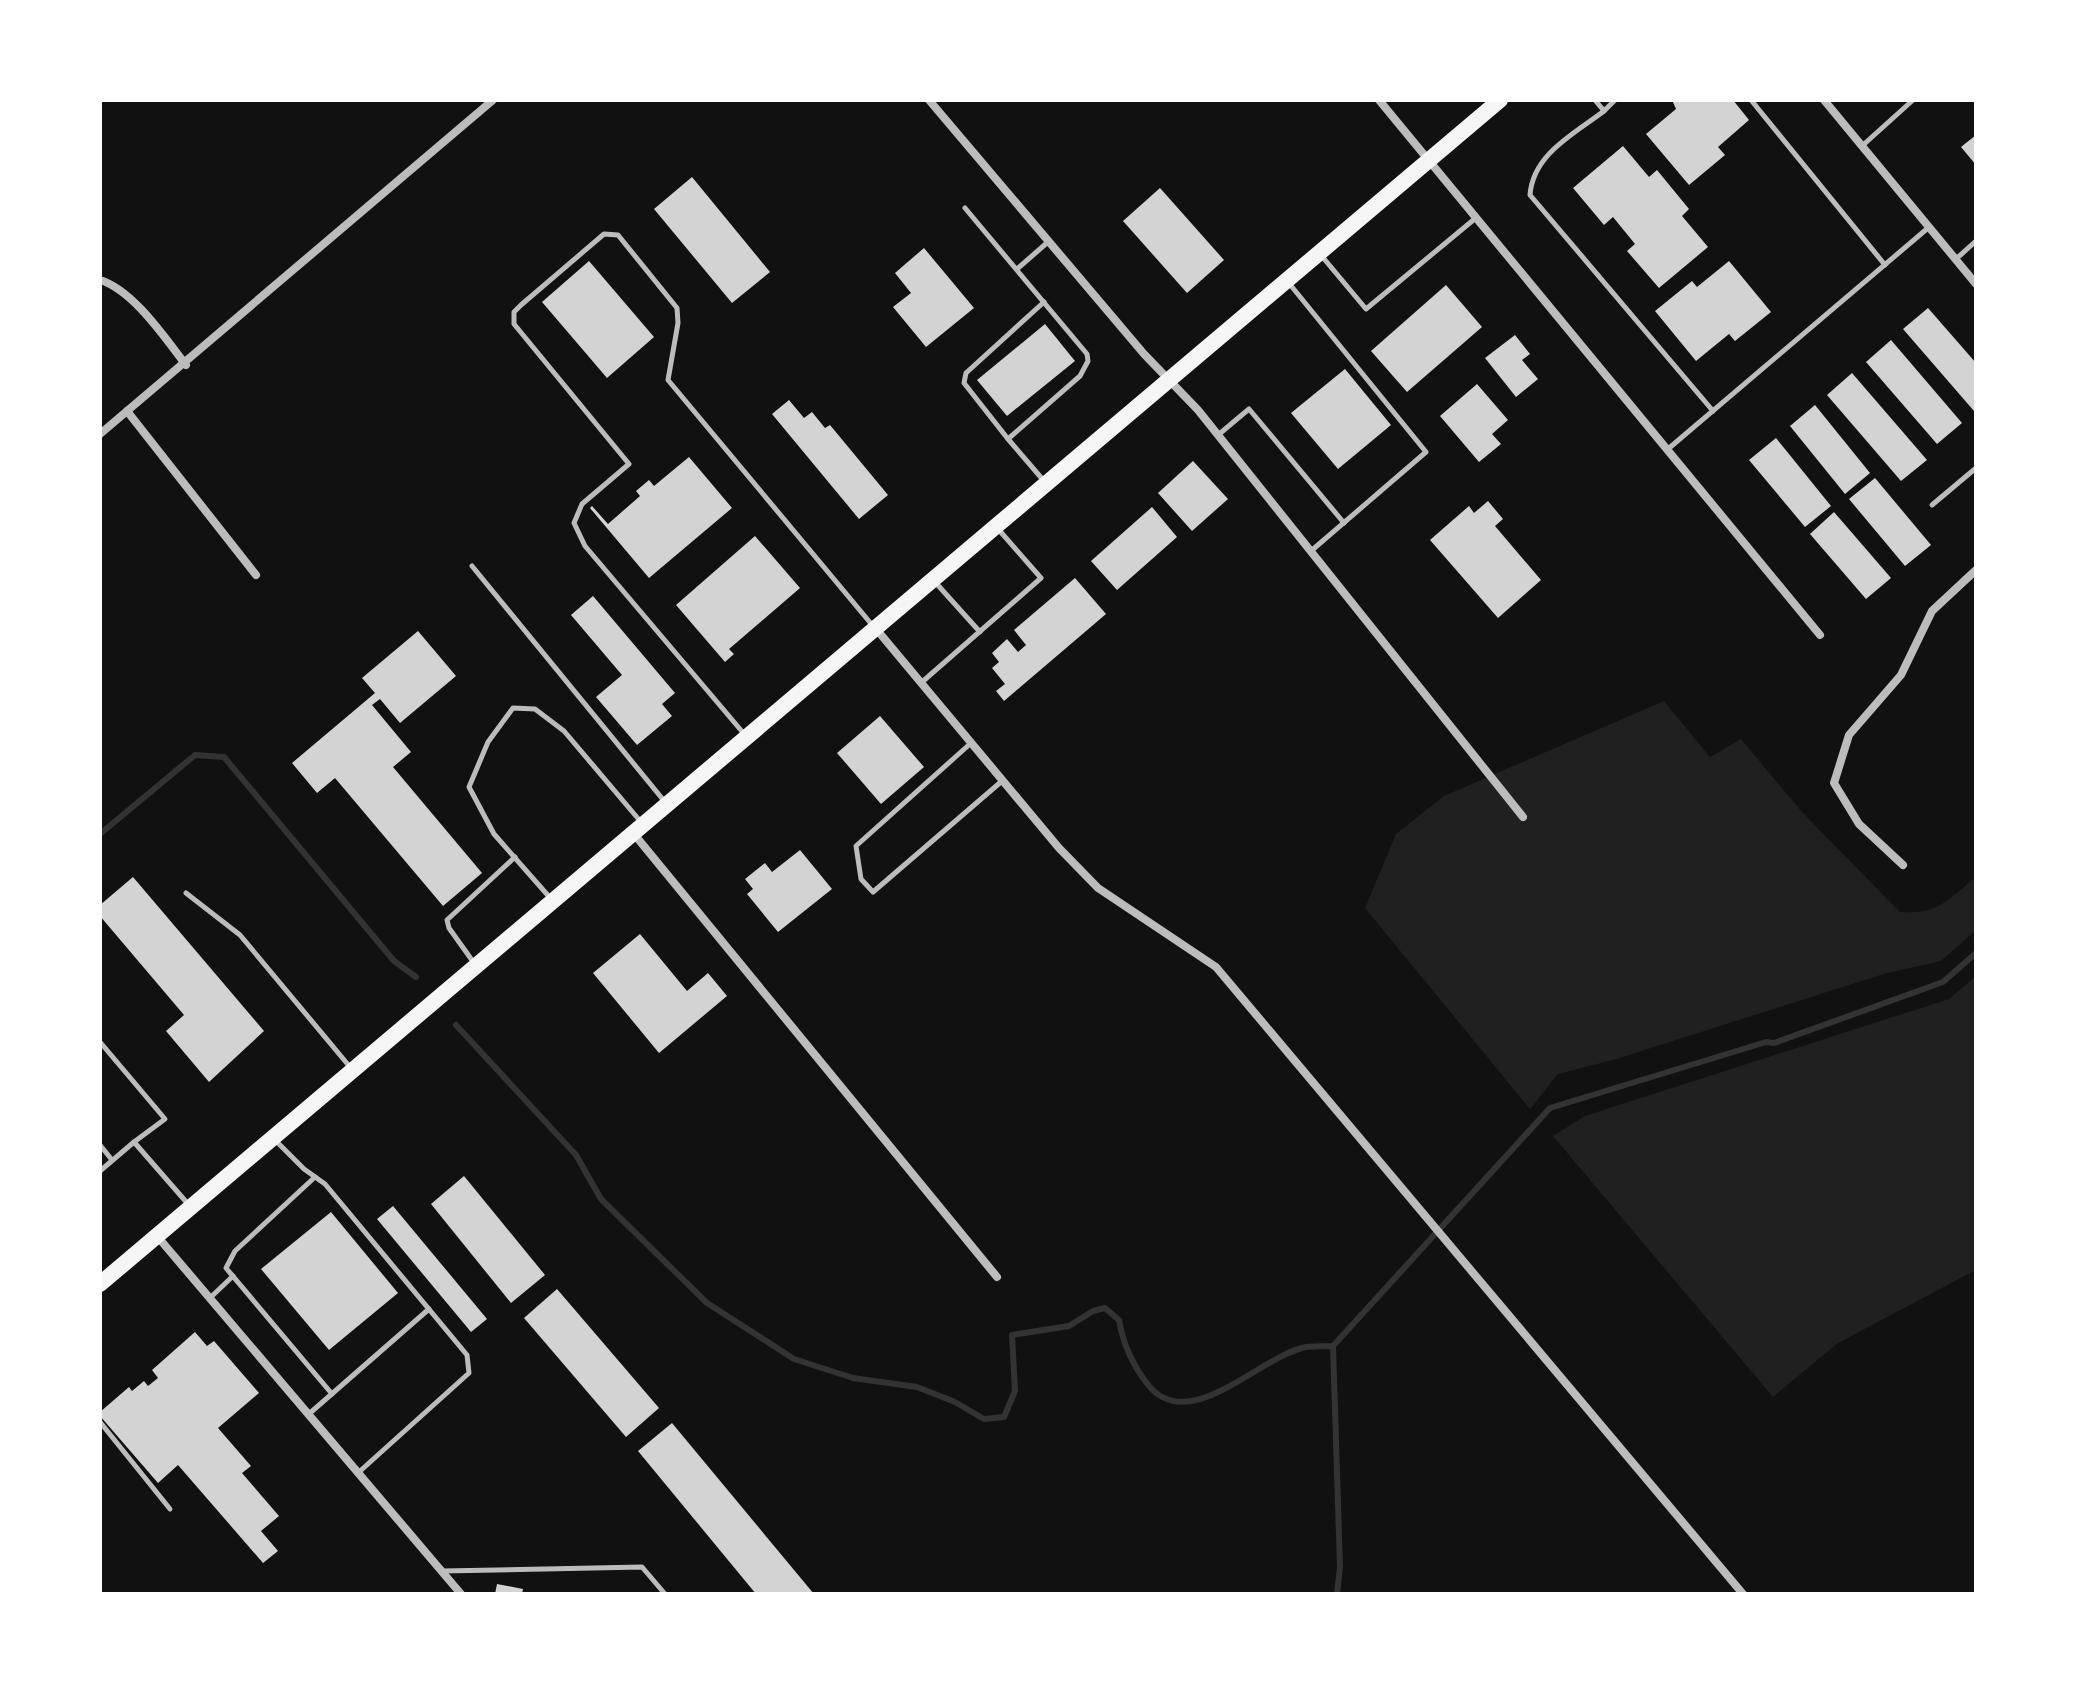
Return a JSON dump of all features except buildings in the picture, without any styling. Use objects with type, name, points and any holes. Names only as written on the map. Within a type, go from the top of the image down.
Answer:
[{"type":"main road","points":[[100,1284],[1500,100]]},
{"type":"street","points":[[100,434],[186,365],[493,100]]},
{"type":"street","points":[[929,100],[1218,435],[1523,817]]},
{"type":"street","points":[[1379,100],[1820,635]]},
{"type":"street","points":[[1824,100],[1976,284]]},
{"type":"street","points":[[100,280],[110,283],[149,318],[186,365]]},
{"type":"street","points":[[127,411],[256,575]]},
{"type":"street","points":[[1903,865],[1859,824],[1834,783],[1849,735],[1901,675],[1932,611],[1976,570]]},
{"type":"street","points":[[877,630],[1002,781],[1098,888],[1216,967],[1743,1594]]},
{"type":"street","points":[[639,830],[997,1277]]},
{"type":"street","points":[[157,1236],[461,1594]]},
{"type":"lane","points":[[1595,100],[1604,111]]},
{"type":"lane","points":[[1615,100],[1542,159],[1531,179],[1530,195],[1713,411]]},
{"type":"lane","points":[[1751,100],[1885,265]]},
{"type":"lane","points":[[1862,146],[1913,100]]},
{"type":"lane","points":[[965,208],[1087,354],[1088,361],[1080,376],[1008,439]]},
{"type":"lane","points":[[1319,254],[1366,309],[1477,217]]},
{"type":"lane","points":[[1668,449],[1929,227]]},
{"type":"lane","points":[[748,738],[585,546],[574,523],[577,511],[629,464],[514,324],[514,312],[521,305],[604,234],[618,235],[677,308],[678,323],[668,380],[877,630]]},
{"type":"lane","points":[[1017,269],[1049,241]]},
{"type":"lane","points":[[1955,259],[1976,241]]},
{"type":"lane","points":[[1287,281],[1426,452],[1311,551]]},
{"type":"lane","points":[[1044,302],[966,373],[964,383],[1047,485]]},
{"type":"lane","points":[[1218,435],[1249,409],[1344,523]]},
{"type":"lane","points":[[1932,505],[1976,468]]},
{"type":"lane","points":[[921,683],[1041,578],[997,528]]},
{"type":"lane","points":[[472,566],[668,806]]},
{"type":"lane","points":[[934,581],[980,632]]},
{"type":"lane","points":[[554,902],[494,834],[469,787],[488,742],[513,708],[535,709],[564,731],[639,830]]},
{"type":"lane","points":[[971,743],[856,846],[861,879],[873,892],[1002,781]]},
{"type":"lane","points":[[477,967],[449,928],[447,920],[515,857]]},
{"type":"lane","points":[[186,893],[240,935],[353,1071]]},
{"type":"lane","points":[[100,1042],[165,1119],[100,1171]]},
{"type":"lane","points":[[273,1138],[325,1184],[467,1355],[469,1373],[359,1472]]},
{"type":"lane","points":[[134,1142],[191,1207]]},
{"type":"lane","points":[[100,1145],[112,1160]]},
{"type":"lane","points":[[315,1177],[235,1251],[226,1268],[332,1394]]},
{"type":"lane","points":[[211,1297],[233,1276]]},
{"type":"lane","points":[[310,1413],[429,1309]]},
{"type":"lane","points":[[100,1422],[170,1509]]},
{"type":"lane","points":[[442,1571],[642,1567],[665,1594]]},
{"type":"shaded area","points":[[1664,701],[1710,757],[1741,739],[1802,812],[1900,912],[1934,908],[1976,877],[1976,930],[1941,961],[1887,973],[1613,1060],[1558,1074],[1530,1109],[1365,908],[1396,834],[1444,796]]},
{"type":"shaded area","points":[[1976,976],[1976,1270],[1838,1343],[1773,1397],[1553,1136],[1585,1116],[1949,999]]},
{"type":"waterway","points":[[100,834],[195,755],[224,757],[394,961],[416,977]]},
{"type":"waterway","points":[[1337,1594],[1340,1567],[1333,1346],[1550,1108],[1766,1042],[1774,1043],[1943,982],[1976,953]]},
{"type":"waterway","points":[[456,1025],[576,1155],[601,1199],[707,1303],[794,1359],[853,1378],[917,1387],[955,1402],[984,1419],[1004,1417],[1015,1391],[1012,1335],[1069,1326],[1093,1311],[1105,1308],[1119,1320],[1123,1338],[1138,1371],[1149,1386],[1165,1399],[1184,1402],[1203,1398],[1284,1355],[1302,1348],[1333,1346]]}]
